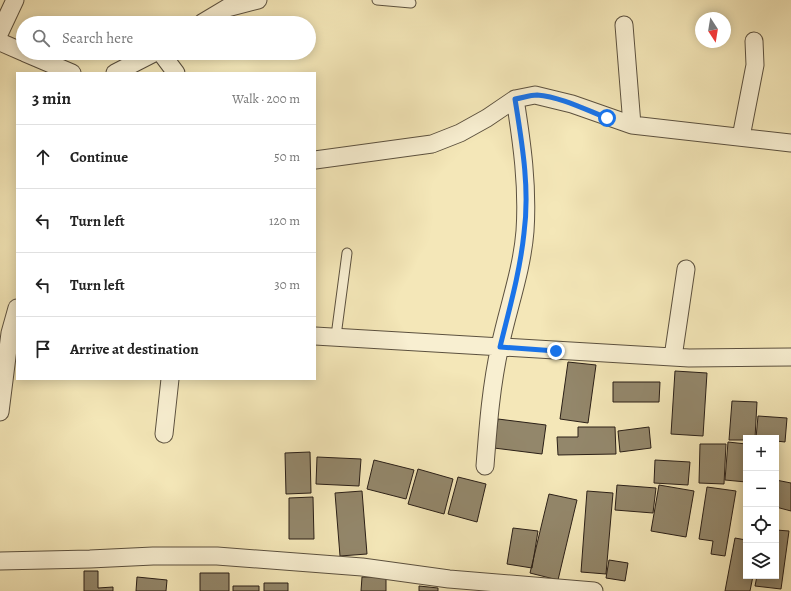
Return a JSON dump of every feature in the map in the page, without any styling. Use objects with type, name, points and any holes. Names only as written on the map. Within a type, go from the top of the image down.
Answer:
[{"type":"street","points":[[0,32],[15,0]]},
{"type":"street","points":[[214,16],[227,8],[258,0]]},
{"type":"street","points":[[624,25],[632,125]]},
{"type":"street","points":[[0,42],[16,49]]},
{"type":"street","points":[[741,136],[755,65],[754,42]]},
{"type":"street","points":[[41,60],[70,72]]},
{"type":"street","points":[[117,72],[140,60]]},
{"type":"street","points":[[166,60],[175,72]]},
{"type":"street","points":[[316,160],[432,144],[474,126],[515,99],[535,95],[552,98],[632,125],[741,136],[791,143]]},
{"type":"street","points":[[485,466],[489,423],[500,347],[514,288],[524,233],[526,186],[523,150],[515,99]]},
{"type":"street","points":[[673,357],[686,268]]},
{"type":"street","points":[[0,412],[9,333],[16,311]]},
{"type":"street","points":[[316,336],[673,357],[791,357]]},
{"type":"street","points":[[164,434],[170,380]]},
{"type":"street","points":[[0,561],[217,556],[362,567],[449,579],[594,591]]},
{"type":"lane","points":[[377,0],[411,3]]},
{"type":"lane","points":[[336,336],[347,253]]},
{"type":"building","points":[[568,362],[596,365],[588,423],[560,419]]},
{"type":"building","points":[[675,371],[707,373],[703,436],[671,434]]},
{"type":"building","points":[[613,382],[660,382],[659,402],[613,402]]},
{"type":"building","points":[[732,401],[757,402],[755,435],[743,435],[743,440],[729,440]]},
{"type":"building","points":[[758,416],[787,418],[785,442],[779,441],[779,435],[756,435]]},
{"type":"building","points":[[498,419],[546,425],[542,454],[494,448]]},
{"type":"building","points":[[578,427],[615,427],[616,454],[558,455],[557,437],[578,437]]},
{"type":"building","points":[[649,427],[651,448],[620,452],[618,431]]},
{"type":"building","points":[[728,442],[743,444],[743,482],[725,480]]},
{"type":"building","points":[[700,444],[726,444],[724,484],[699,483]]},
{"type":"building","points":[[310,452],[311,493],[286,494],[285,453]]},
{"type":"building","points":[[317,457],[361,459],[359,486],[316,484]]},
{"type":"building","points":[[374,460],[414,470],[406,499],[367,489]]},
{"type":"building","points":[[655,460],[690,462],[688,485],[654,483]]},
{"type":"building","points":[[418,469],[453,479],[444,514],[408,504]]},
{"type":"building","points":[[458,477],[486,484],[477,522],[448,514]]},
{"type":"building","points":[[779,481],[791,483],[791,511],[779,508]]},
{"type":"building","points":[[617,485],[656,488],[653,513],[615,510]]},
{"type":"building","points":[[659,485],[694,491],[686,537],[651,531]]},
{"type":"building","points":[[707,487],[736,491],[725,556],[711,554],[713,541],[699,539]]},
{"type":"building","points":[[362,491],[367,554],[340,556],[335,493]]},
{"type":"building","points":[[587,491],[613,493],[606,574],[581,572]]},
{"type":"building","points":[[549,494],[577,500],[558,580],[530,573]]},
{"type":"building","points":[[313,497],[314,539],[289,539],[289,498]]},
{"type":"building","points":[[513,528],[538,531],[532,568],[507,564]]},
{"type":"building","points":[[779,530],[789,531],[781,589],[755,586],[756,579],[779,579]]},
{"type":"building","points":[[735,538],[743,539],[743,579],[752,579],[750,591],[725,591]]},
{"type":"building","points":[[609,560],[628,563],[625,581],[606,578]]},
{"type":"building","points":[[84,571],[98,571],[98,588],[113,587],[113,591],[84,591]]},
{"type":"building","points":[[200,573],[229,573],[229,591],[200,591]]},
{"type":"building","points":[[137,577],[167,580],[166,591],[136,591]]},
{"type":"building","points":[[362,577],[386,577],[386,591],[361,591]]},
{"type":"building","points":[[264,583],[288,583],[288,591],[264,591]]},
{"type":"building","points":[[233,586],[259,586],[259,591],[233,591]]},
{"type":"building","points":[[419,586],[438,588],[438,591],[419,591]]},
{"type":"route","points":[[556,351],[500,347],[514,288],[524,233],[526,192],[523,150],[515,99],[535,95],[552,98],[607,118]]}]
